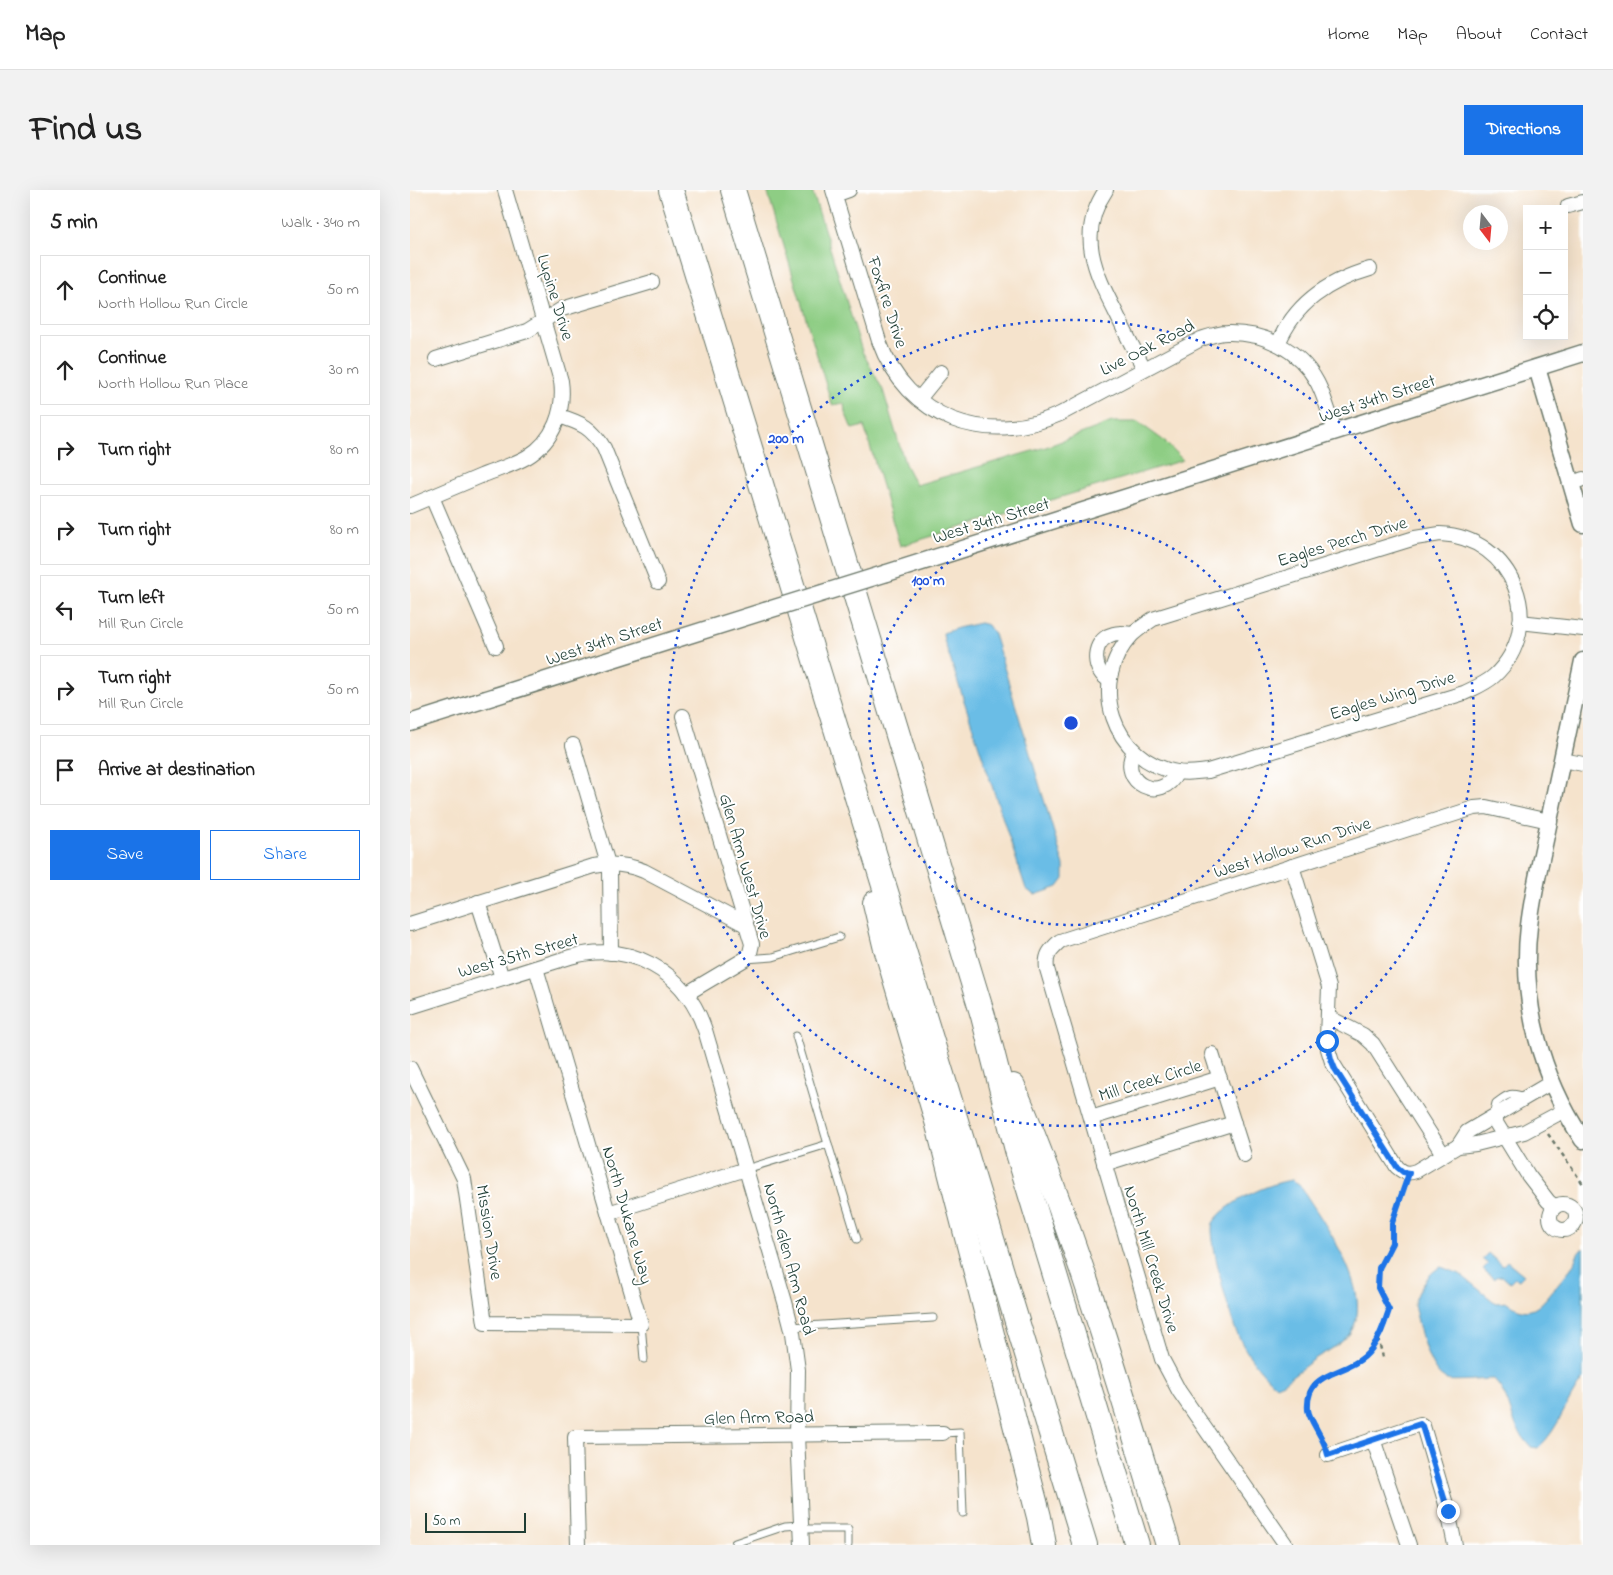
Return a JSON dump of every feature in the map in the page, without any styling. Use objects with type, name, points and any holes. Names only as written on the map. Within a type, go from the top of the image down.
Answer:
[{"type":"highway","points":[[671,190],[903,944],[1085,1545]]},
{"type":"highway","points":[[733,190],[983,1016],[1017,1150],[1136,1545]]},
{"type":"highway","points":[[828,705],[885,944],[937,1121],[1039,1517],[1044,1545]]},
{"type":"highway","points":[[983,1016],[1037,1143],[1103,1333],[1168,1545]]},
{"type":"street","name":"Lupine Drive","points":[[505,190],[561,381],[562,399],[559,416]]},
{"type":"street","points":[[834,192],[850,190]]},
{"type":"street","points":[[1106,190],[1098,204],[1092,222],[1092,260],[1098,278],[1144,368]]},
{"type":"street","name":"Foxfire Drive","points":[[834,192],[882,348],[899,379],[919,399],[936,412],[964,423],[988,428],[1019,427]]},
{"type":"street","points":[[1568,206],[1583,202]]},
{"type":"street","points":[[1278,344],[1289,322],[1314,295],[1330,284],[1352,274],[1370,269]]},
{"type":"street","points":[[436,359],[527,331],[562,309],[652,282]]},
{"type":"street","name":"Live Oak Road","points":[[1019,427],[1037,423],[1060,414],[1201,339],[1220,334],[1253,335],[1278,344],[1302,362],[1314,376],[1322,393],[1335,432]]},
{"type":"street","name":"West 34th Street","points":[[410,723],[1583,353]]},
{"type":"street","points":[[1537,368],[1577,481],[1583,524]]},
{"type":"street","points":[[919,399],[942,372]]},
{"type":"street","points":[[410,506],[532,454],[546,440],[559,416],[587,427],[596,435],[604,448],[658,582]]},
{"type":"street","points":[[432,497],[496,646]]},
{"type":"street","name":"Eagles Perch Drive","points":[[1112,716],[1109,680],[1115,660],[1132,634],[1159,616],[1415,538],[1440,534],[1458,536],[1482,546],[1497,558],[1514,584],[1520,603],[1520,622]]},
{"type":"street","points":[[1520,622],[1583,629]]},
{"type":"street","name":"Eagles Wing Drive","points":[[1112,716],[1120,734],[1134,751],[1147,761],[1177,772],[1189,774],[1208,771],[1464,693],[1492,678],[1505,664],[1518,635],[1520,622]]},
{"type":"street","name":"Eagles Perch Drive","points":[[1109,680],[1102,675],[1097,666],[1096,654],[1100,644],[1108,636],[1120,632],[1132,634]]},
{"type":"street","points":[[1583,661],[1530,919],[1527,969],[1530,1005],[1540,1050],[1565,1110],[1583,1140]]},
{"type":"street","name":"Glen Arm West Drive","points":[[683,716],[752,944],[750,953],[745,959],[686,994]]},
{"type":"street","points":[[573,745],[610,870],[611,953]]},
{"type":"street","points":[[1134,751],[1131,760],[1131,771],[1134,778],[1144,787],[1154,789],[1166,786],[1172,781],[1177,772]]},
{"type":"street","points":[[1562,760],[1583,764]]},
{"type":"street","name":"West Hollow Run Drive","points":[[1048,954],[1053,946],[1060,941],[1474,808],[1486,807],[1550,819]]},
{"type":"street","points":[[410,924],[608,863],[644,871],[746,926]]},
{"type":"street","points":[[1292,866],[1328,980],[1327,1044],[1332,1062],[1397,1167],[1403,1172],[1416,1171],[1458,1146],[1476,1144],[1524,1132],[1565,1110]]},
{"type":"street","points":[[478,902],[502,978]]},
{"type":"street","name":"West 35th Street","points":[[410,1007],[574,956],[587,954],[611,953],[631,956],[650,963],[666,973],[686,994]]},
{"type":"street","name":"North Mill Creek Drive","points":[[1048,954],[1047,969],[1167,1370],[1179,1391],[1286,1545]]},
{"type":"street","name":"North Dukane Way","points":[[536,968],[641,1324]]},
{"type":"street","name":"North Glen Arm Road","points":[[686,994],[702,1022],[791,1327],[798,1376],[797,1435],[802,1545]]},
{"type":"street","points":[[1328,1017],[1363,1035],[1373,1044],[1443,1154]]},
{"type":"street","name":"Mill Creek Circle","points":[[1212,1054],[1244,1155]]},
{"type":"street","name":"Mission Drive","points":[[410,1068],[464,1179],[485,1323],[641,1324]]},
{"type":"street","name":"Mill Creek Circle","points":[[1091,1118],[1220,1078]]},
{"type":"street","points":[[1458,1146],[1468,1132],[1552,1082]]},
{"type":"street","points":[[1493,1118],[1528,1175],[1555,1207]]},
{"type":"street","points":[[1104,1164],[1234,1123]]},
{"type":"street","points":[[608,1213],[746,1169]]},
{"type":"street","points":[[1328,1455],[1418,1424],[1422,1426],[1448,1511],[1455,1545]]},
{"type":"street","name":"Glen Arm Road","points":[[578,1545],[575,1437],[943,1433]]},
{"type":"street","points":[[1373,1439],[1408,1545]]},
{"type":"lane","points":[[745,959],[773,957],[839,937]]},
{"type":"lane","points":[[796,1036],[857,1238]]},
{"type":"lane","points":[[746,1169],[828,1144]]},
{"type":"lane","points":[[791,1327],[933,1318]]},
{"type":"lane","points":[[641,1324],[644,1359]]},
{"type":"lane","points":[[943,1433],[960,1432],[963,1513]]},
{"type":"lane","points":[[735,1545],[735,1543],[786,1526],[848,1529],[848,1545]]},
{"type":"path","points":[[1542,1123],[1560,1153],[1583,1184]]},
{"type":"path","points":[[1328,1455],[1326,1445],[1308,1412],[1309,1392],[1314,1384],[1364,1356],[1382,1332],[1389,1310],[1378,1288],[1379,1268],[1392,1243],[1392,1223],[1409,1173]]},
{"type":"path","points":[[1378,1338],[1384,1360]]},
{"type":"green space","points":[[767,190],[812,190],[862,351],[883,390],[905,464],[916,485],[1046,447],[1112,422],[1138,422],[1163,440],[1183,460],[900,546],[864,426],[852,429],[845,412],[844,403],[832,405]]},
{"type":"water","points":[[980,623],[988,625],[994,634],[1064,866],[1064,879],[1058,887],[1035,895],[1026,889],[944,640],[943,633]]},
{"type":"water","points":[[1292,1180],[1299,1184],[1343,1256],[1352,1277],[1357,1298],[1357,1317],[1350,1333],[1343,1341],[1276,1386],[1253,1361],[1236,1331],[1220,1276],[1212,1230],[1213,1223],[1219,1215],[1238,1201],[1260,1189]]},
{"type":"water","points":[[1583,1248],[1583,1379],[1546,1440],[1538,1448],[1531,1447],[1518,1429],[1504,1394],[1493,1379],[1450,1381],[1440,1376],[1429,1358],[1414,1305],[1424,1283],[1432,1273],[1441,1267],[1460,1274],[1497,1303],[1507,1302],[1528,1311],[1534,1309],[1544,1301],[1567,1273]]},
{"type":"water","points":[[1488,1253],[1502,1266],[1507,1261],[1524,1275],[1519,1280],[1515,1278],[1510,1283],[1502,1276],[1495,1277],[1494,1279],[1483,1269],[1488,1264],[1482,1259]]},
{"type":"route","points":[[1327,1041],[1335,1069],[1397,1167],[1403,1172],[1409,1173],[1392,1223],[1392,1243],[1379,1268],[1378,1288],[1389,1310],[1382,1332],[1364,1356],[1314,1384],[1309,1392],[1308,1412],[1326,1445],[1328,1455],[1420,1424],[1448,1511]]}]
